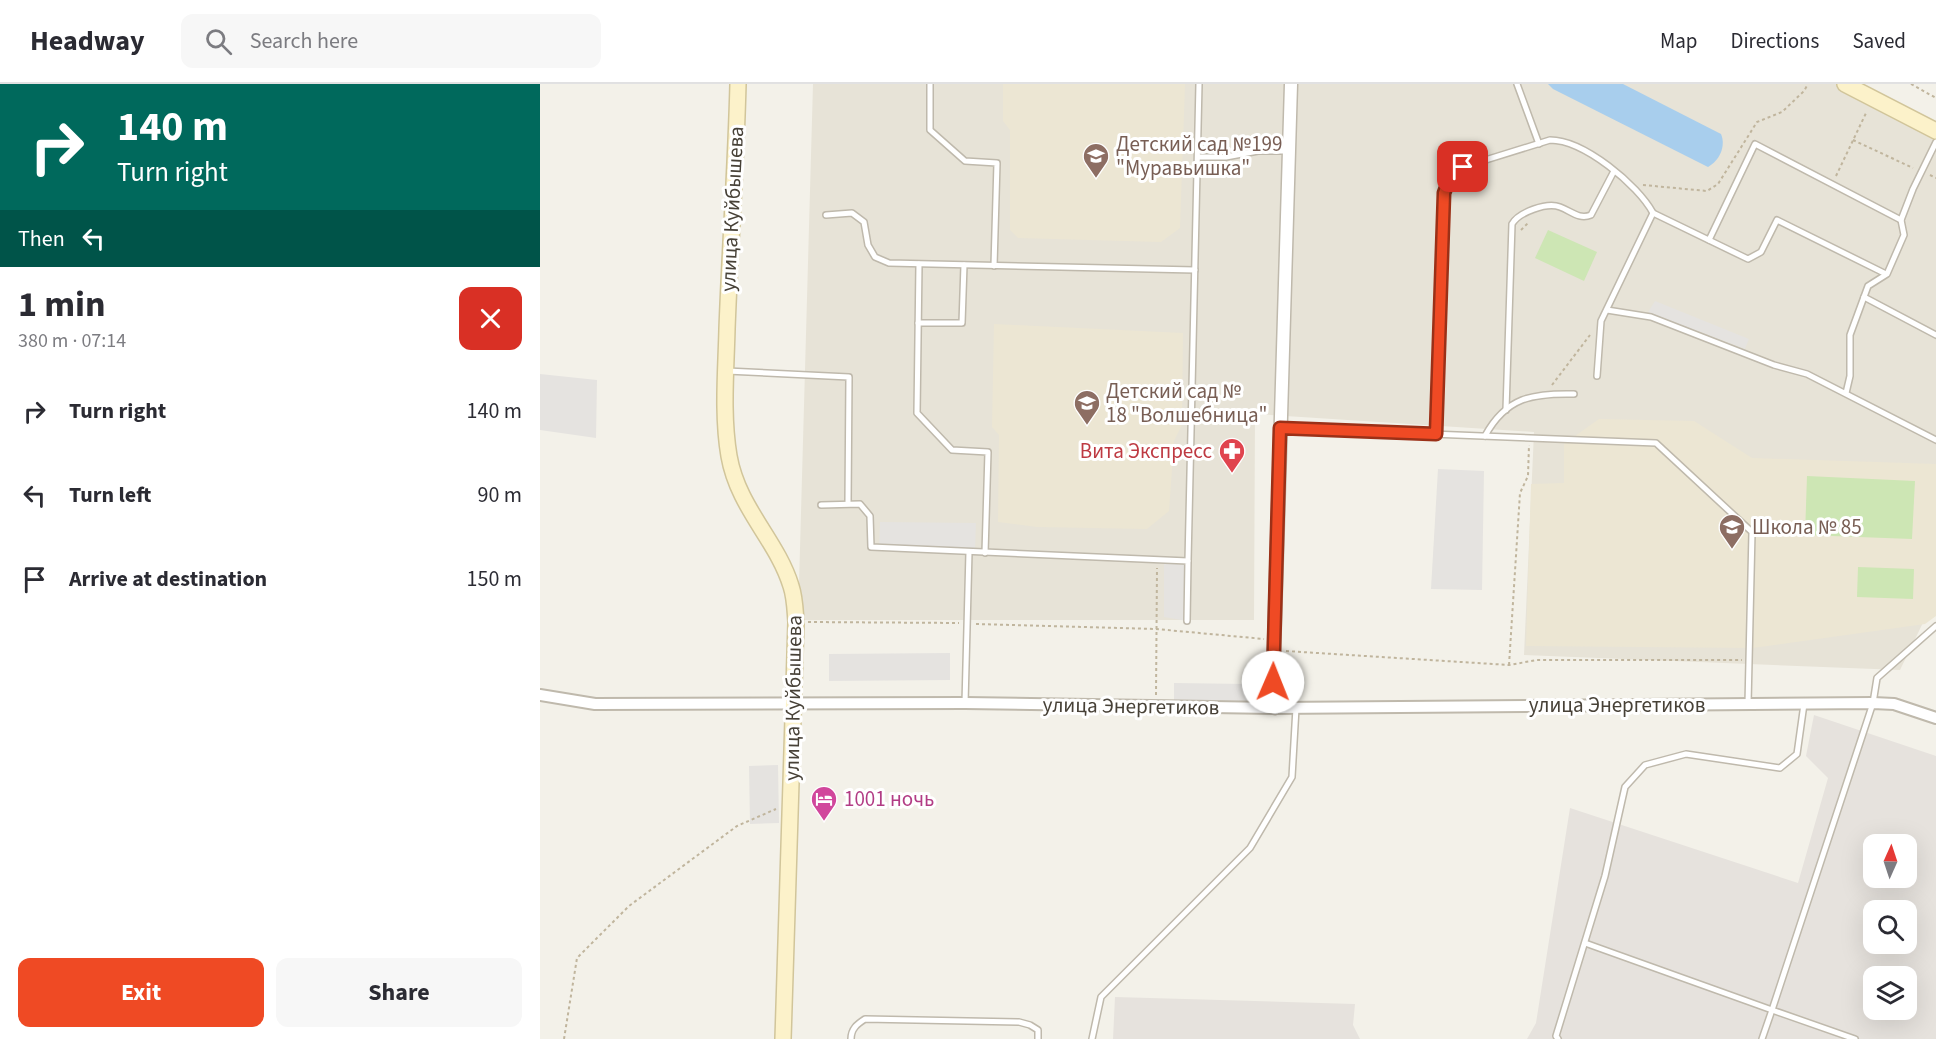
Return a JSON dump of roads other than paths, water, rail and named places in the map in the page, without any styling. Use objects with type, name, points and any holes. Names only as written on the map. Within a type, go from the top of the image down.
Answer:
[{"type":"main road","name":"улица Куйбышева","points":[[738,84],[726,371],[726,429],[729,457],[734,478],[744,501],[785,571],[795,604],[796,622],[783,1039]]},
{"type":"main road","points":[[1845,84],[1936,131]]},
{"type":"street","points":[[1275,708],[1270,645],[1280,428],[1291,84]]},
{"type":"street","name":"улица Энергетиков","points":[[540,695],[595,704],[965,703],[1296,708],[1873,703],[1894,704],[1936,718]]},
{"type":"lane","points":[[930,84],[930,130],[965,161],[997,163],[994,266]]},
{"type":"lane","points":[[1187,621],[1199,84]]},
{"type":"lane","points":[[1517,84],[1539,144]]},
{"type":"lane","points":[[1436,434],[1445,187],[1451,175],[1463,167],[1550,140],[1570,144],[1614,171],[1647,203],[1653,213],[1748,260],[1761,252],[1777,220],[1886,274]]},
{"type":"lane","points":[[1846,393],[1850,376],[1850,335],[1868,286],[1886,274],[1904,235],[1901,220],[1936,142]]},
{"type":"lane","points":[[1709,240],[1755,144],[1901,220]]},
{"type":"lane","points":[[1198,157],[1226,157],[1258,151],[1289,151]]},
{"type":"lane","points":[[1506,410],[1511,237],[1514,220],[1521,214],[1555,206],[1581,217],[1588,217],[1593,213],[1614,171]]},
{"type":"lane","points":[[826,215],[852,213],[864,222],[868,245],[875,257],[889,263],[1195,270]]},
{"type":"lane","points":[[1597,376],[1601,321],[1653,213]]},
{"type":"lane","points":[[919,264],[917,413],[952,450],[988,452],[985,553]]},
{"type":"lane","points":[[918,322],[962,323],[964,265]]},
{"type":"lane","points":[[1864,297],[1936,335]]},
{"type":"lane","points":[[1606,310],[1651,317],[1774,365],[1807,374],[1936,440]]},
{"type":"lane","points":[[726,371],[849,377],[848,503]]},
{"type":"lane","points":[[1485,436],[1494,420],[1527,398],[1545,393],[1574,394]]},
{"type":"lane","points":[[1280,428],[1656,443],[1752,532],[1747,660],[1748,704]]},
{"type":"lane","points":[[821,505],[860,504],[870,516],[871,547],[1188,561]]},
{"type":"lane","points":[[965,703],[969,552]]},
{"type":"lane","points":[[1762,1039],[1873,703],[1877,678],[1936,626]]},
{"type":"lane","points":[[1558,1039],[1556,1036],[1605,876],[1625,787],[1645,765],[1686,754],[1780,768],[1797,754],[1804,704]]},
{"type":"lane","points":[[1092,1039],[1101,997],[1250,848],[1292,777],[1296,708]]},
{"type":"lane","points":[[1585,943],[1855,1039]]},
{"type":"lane","points":[[850,1039],[850,1033],[857,1024],[865,1019],[1019,1022],[1038,1030],[1038,1039]]},
{"type":"water","points":[[1548,84],[1623,84],[1721,134],[1723,143],[1721,152],[1716,161],[1708,167],[1553,89]]},
{"type":"place","name":"Детский сад №199 \"Муравьишка\"","points":[[1096,179]]},
{"type":"place","name":"Детский сад № 18 \"Волшебница\"","points":[[1087,426]]},
{"type":"place","name":"Вита Экспресс","points":[[1232,474]]},
{"type":"place","name":"Школа № 85","points":[[1732,550]]},
{"type":"place","name":"1001 ночь","points":[[824,822]]}]
